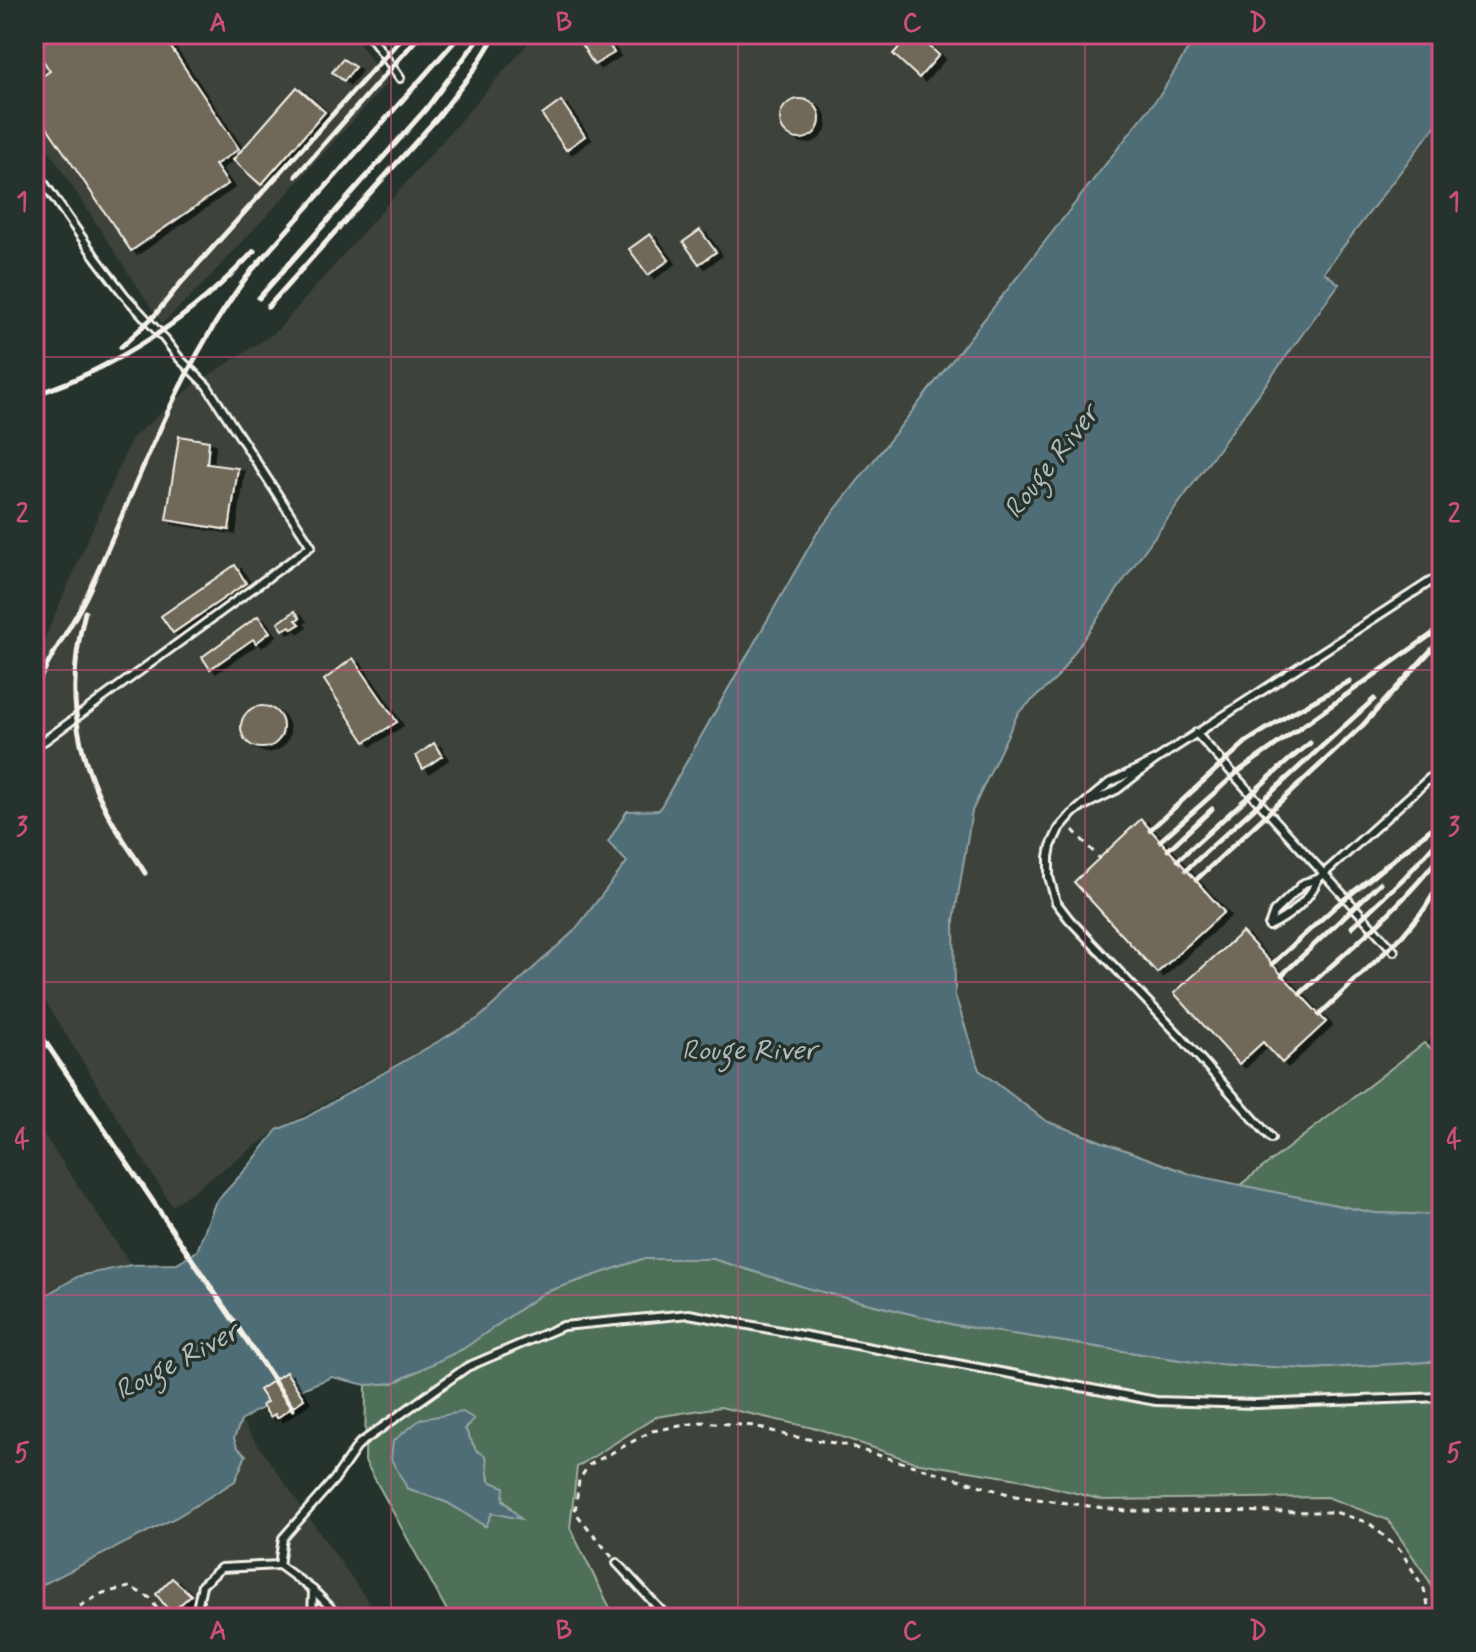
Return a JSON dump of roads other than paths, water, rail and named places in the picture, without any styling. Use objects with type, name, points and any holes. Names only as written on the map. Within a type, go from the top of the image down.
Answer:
[{"type":"lane","points":[[369,34],[400,78]]},
{"type":"lane","points":[[34,169],[125,296],[207,386],[311,546],[44,741]]},
{"type":"lane","points":[[1271,1138],[1062,911],[1050,886],[1049,857],[1054,839],[1066,821],[1081,807],[1118,789],[1196,733],[1442,574]]},
{"type":"lane","points":[[1196,733],[1394,951]]},
{"type":"lane","points":[[1318,879],[1312,892],[1298,906],[1282,920],[1269,926],[1274,912],[1304,883],[1324,874],[1442,767]]},
{"type":"lane","points":[[279,1565],[283,1538],[334,1480],[359,1444],[467,1367],[563,1326],[689,1314],[1156,1401],[1256,1404],[1442,1397]]},
{"type":"lane","points":[[617,1563],[668,1618]]},
{"type":"lane","points":[[197,1618],[202,1585],[221,1568],[279,1565],[313,1590],[336,1618]]},
{"type":"lane","points":[[312,1618],[313,1590]]},
{"type":"water","name":"Rouge River","points":[[1197,34],[1442,34],[1442,117],[1324,272],[1339,284],[1142,554],[1056,679],[1018,713],[972,811],[954,920],[955,995],[979,1070],[1046,1121],[1193,1175],[1374,1213],[1442,1215],[1442,1361],[1309,1369],[1200,1363],[955,1325],[811,1289],[713,1259],[642,1259],[543,1293],[463,1349],[393,1383],[366,1385],[332,1377],[254,1412],[241,1421],[234,1438],[237,1447],[246,1455],[235,1481],[177,1517],[34,1589],[34,1302],[79,1276],[131,1265],[177,1264],[197,1251],[215,1203],[277,1130],[305,1118],[479,1018],[574,931],[627,862],[608,842],[627,811],[659,810],[817,533],[1162,92]]},
{"type":"water","points":[[463,1412],[474,1419],[465,1429],[476,1450],[486,1456],[489,1481],[504,1487],[503,1500],[521,1519],[492,1513],[486,1526],[448,1503],[407,1488],[391,1459],[393,1441],[421,1419]]},
{"type":"railway","points":[[121,347],[155,315],[406,34]]},
{"type":"railway","points":[[296,176],[421,34]]},
{"type":"railway","points":[[34,691],[87,595],[180,386],[225,307],[252,270],[461,34]]},
{"type":"railway","points":[[259,298],[426,109],[482,34]]},
{"type":"railway","points":[[268,307],[438,117],[474,70],[496,34]]},
{"type":"railway","points":[[34,395],[95,370],[153,337],[206,297],[254,251]]},
{"type":"railway","points":[[85,612],[76,663],[76,713],[80,737],[86,761],[106,810],[145,873]]},
{"type":"railway","points":[[1160,841],[1239,771],[1442,627]]},
{"type":"railway","points":[[1196,880],[1363,725],[1442,638]]},
{"type":"railway","points":[[1150,830],[1246,742],[1350,681]]},
{"type":"railway","points":[[1186,870],[1374,699]]},
{"type":"railway","points":[[1178,860],[1310,743]]},
{"type":"railway","points":[[1168,850],[1212,809]]},
{"type":"railway","points":[[1272,964],[1336,906],[1442,820]]},
{"type":"railway","points":[[1352,927],[1405,877],[1442,836]]},
{"type":"railway","points":[[1300,994],[1392,909],[1442,853]]},
{"type":"railway","points":[[1319,1015],[1402,936],[1425,908],[1442,880]]},
{"type":"railway","points":[[1282,975],[1380,883]]},
{"type":"railway","points":[[34,1025],[293,1409]]}]
